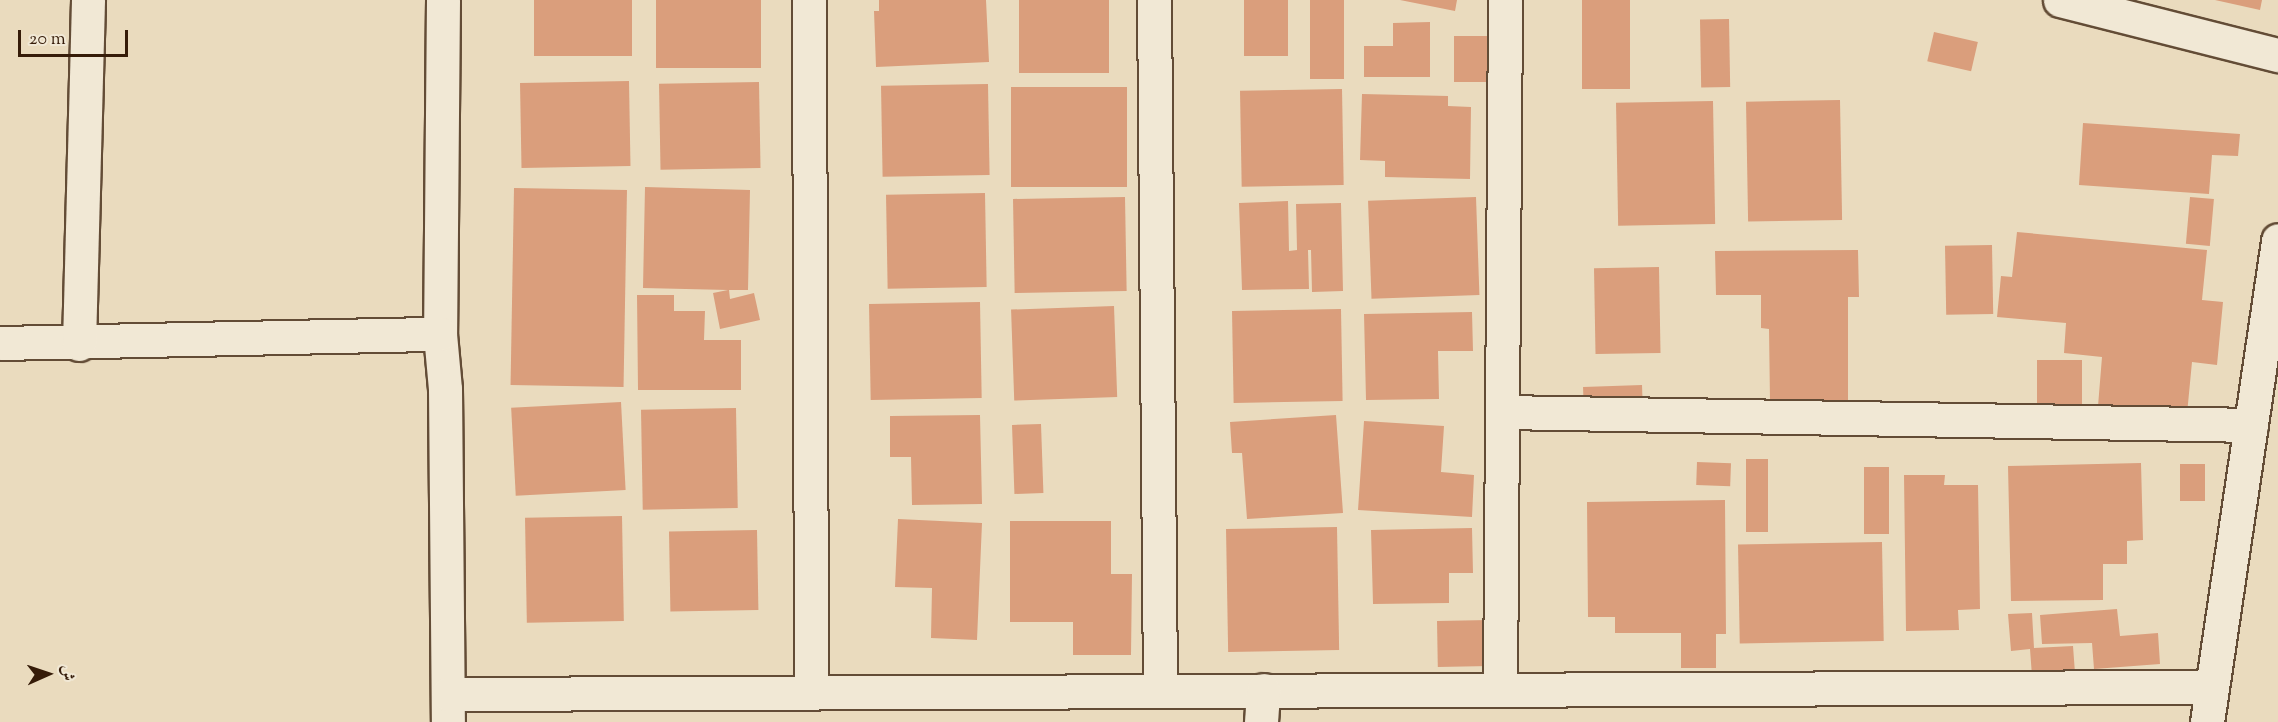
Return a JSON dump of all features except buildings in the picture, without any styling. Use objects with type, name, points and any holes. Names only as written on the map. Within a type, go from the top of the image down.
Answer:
[{"type":"street","points":[[79,344],[88,0]]},
{"type":"street","points":[[443,0],[440,334],[445,389],[448,708],[811,693],[1160,691],[1262,706],[1500,689],[2212,687]]},
{"type":"street","points":[[809,0],[811,693]]},
{"type":"street","points":[[1154,0],[1160,691]]},
{"type":"street","points":[[1500,689],[1505,0]]},
{"type":"street","points":[[2060,0],[2278,55]]},
{"type":"street","points":[[2207,722],[2278,240]]},
{"type":"street","points":[[0,343],[79,344],[440,334]]},
{"type":"street","points":[[1502,412],[2251,424]]}]
